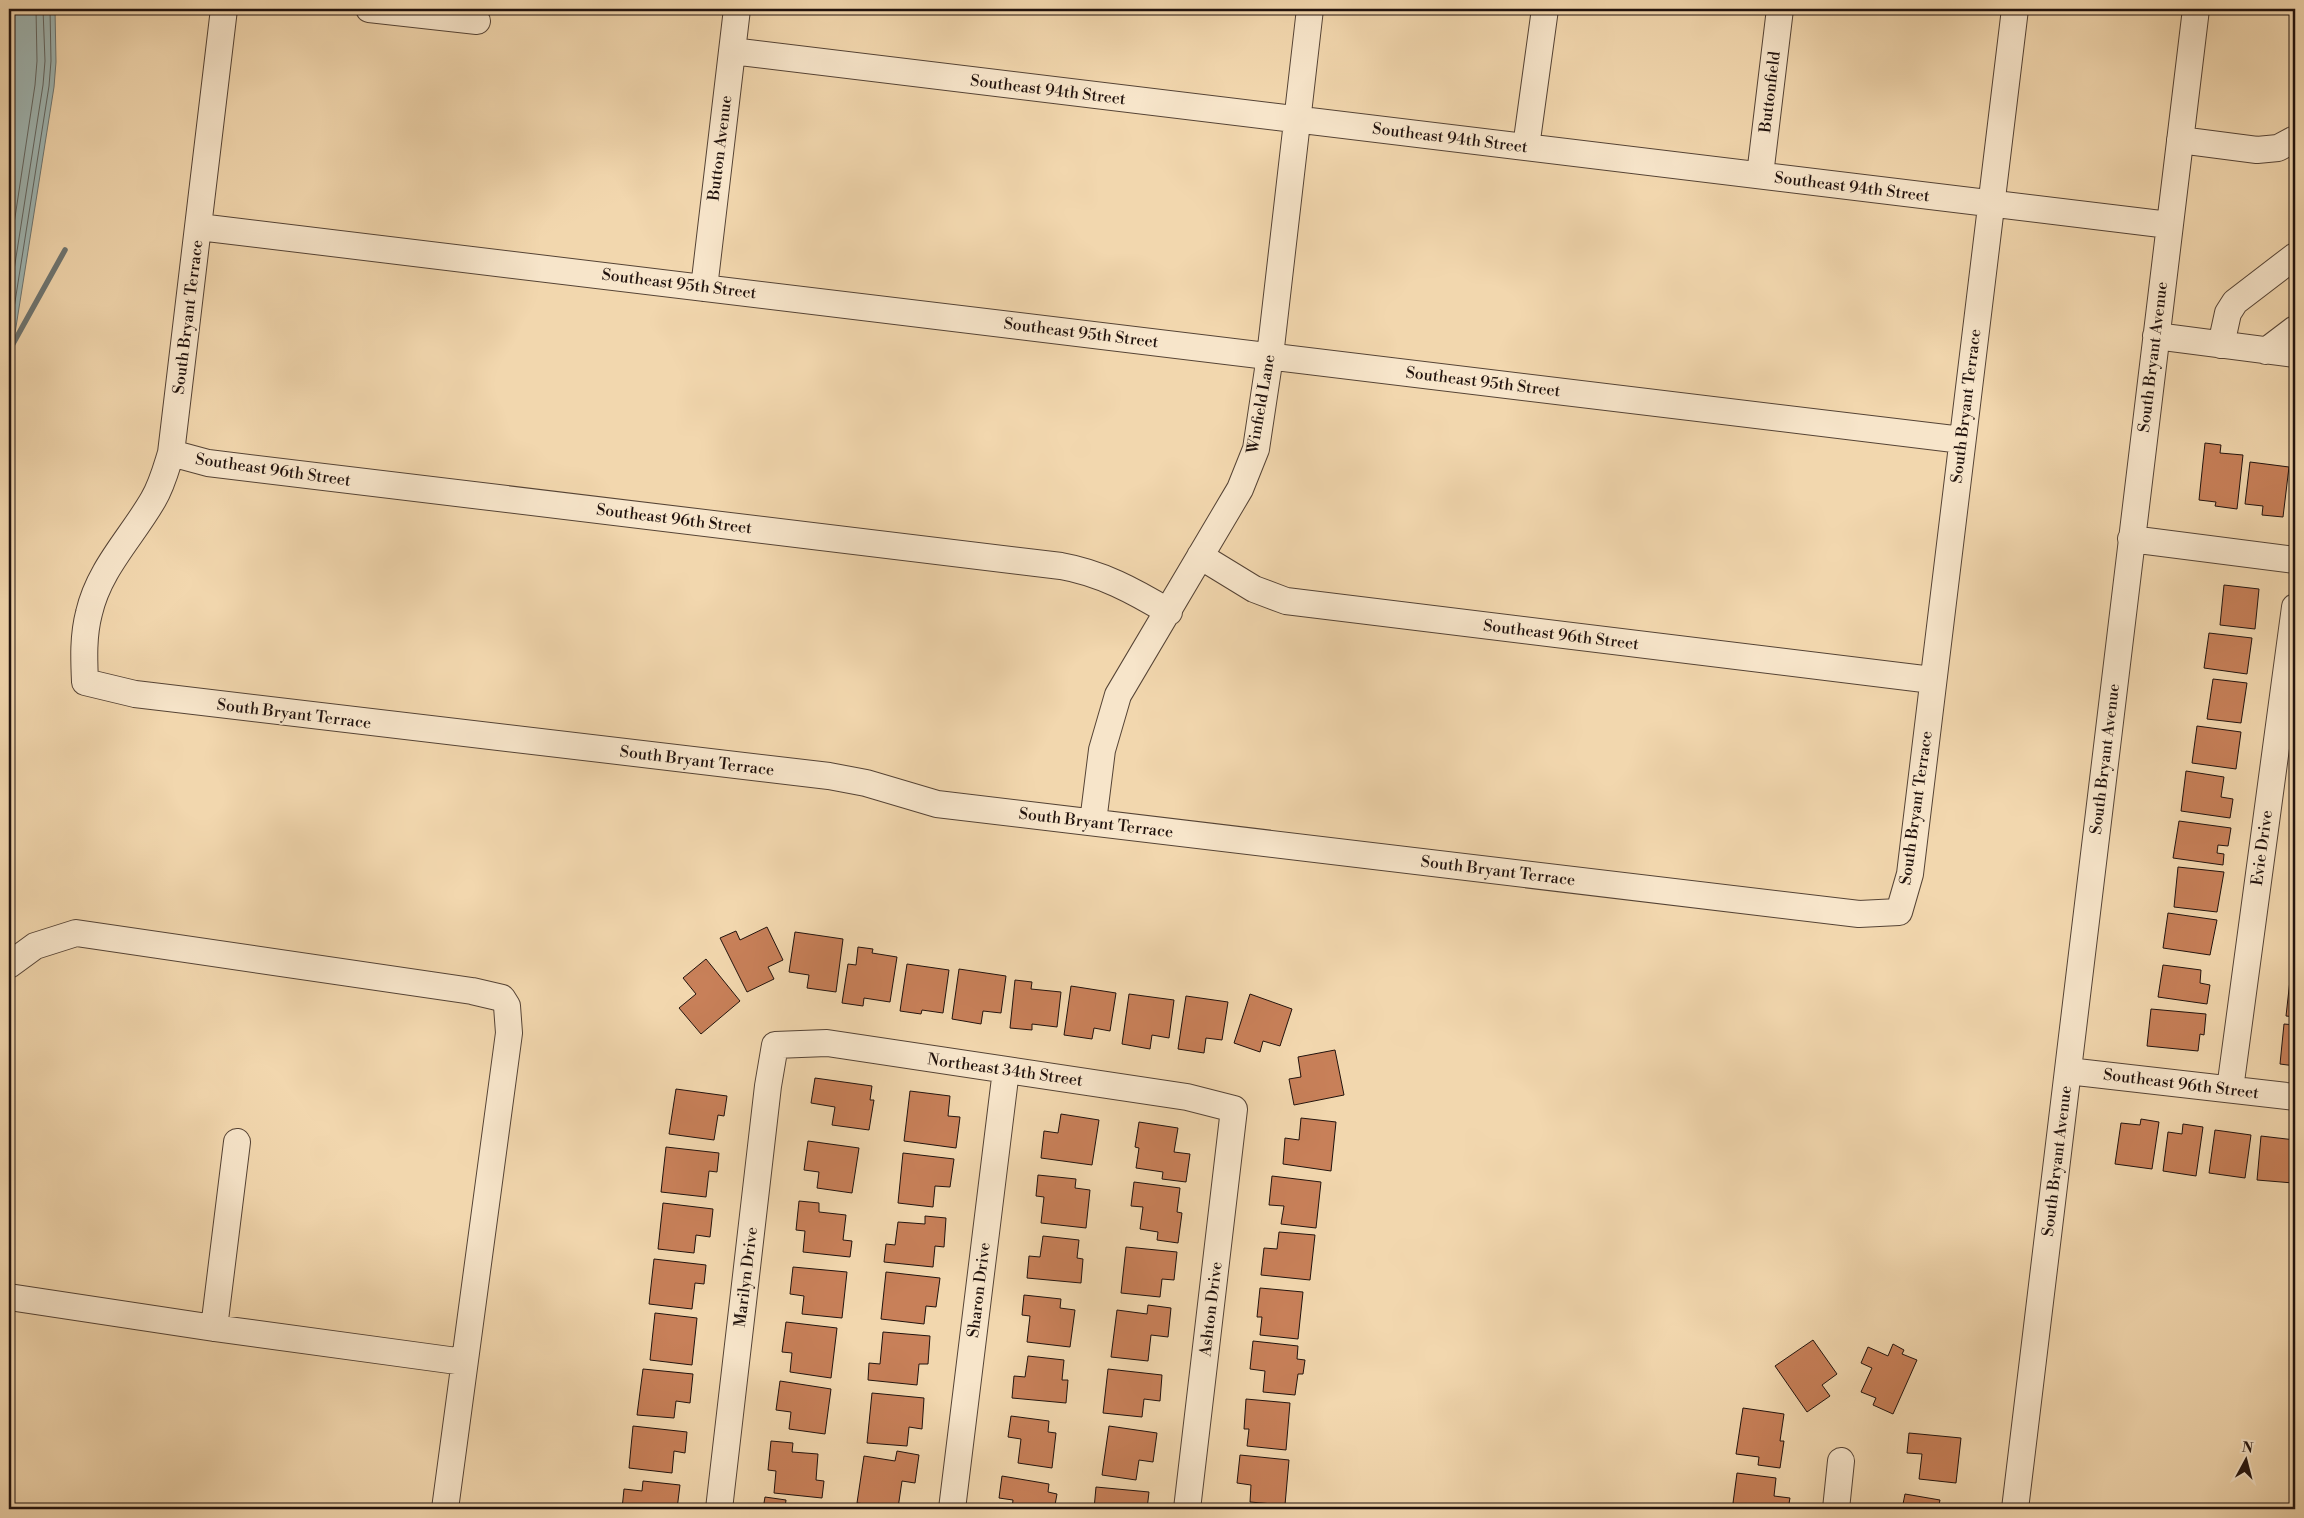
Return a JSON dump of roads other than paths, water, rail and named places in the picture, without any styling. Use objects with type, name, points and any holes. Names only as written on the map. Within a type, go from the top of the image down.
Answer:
[{"type":"street","name":"South Bryant Terrace","points":[[224,9],[171,453],[163,480],[154,498],[106,569],[96,591],[89,613],[84,644],[85,682],[153,697],[829,776],[866,783],[937,804],[1858,914],[1899,912],[1910,874],[1932,680],[2015,9]]},
{"type":"street","points":[[369,9],[477,21]]},
{"type":"street","name":"Button Avenue","points":[[704,288],[738,9]]},
{"type":"street","name":"Winfield Lane","points":[[1093,822],[1102,750],[1113,709],[1129,675],[1169,612],[1240,489],[1250,466],[1261,422],[1270,356],[1310,9]]},
{"type":"street","points":[[1526,147],[1544,9]]},
{"type":"street","name":"Buttonfield","points":[[1760,175],[1780,9]]},
{"type":"street","name":"South Bryant Avenue","points":[[2016,1509],[2196,9]]},
{"type":"street","name":"Southeast 94th Street","points":[[732,51],[2169,225]]},
{"type":"street","points":[[2180,140],[2257,150],[2278,148],[2295,139]]},
{"type":"street","name":"Southeast 95th Street","points":[[199,227],[1962,440]]},
{"type":"street","points":[[2221,345],[2228,313],[2235,302],[2295,256]]},
{"type":"street","points":[[2266,351],[2295,329]]},
{"type":"street","points":[[2156,336],[2295,354]]},
{"type":"street","name":"Southeast 96th Street","points":[[171,453],[218,464],[1061,566],[1078,569],[1116,582],[1169,612]]},
{"type":"street","points":[[2131,539],[2295,560]]},
{"type":"street","name":"Southeast 96th Street","points":[[1200,556],[1254,589],[1286,601],[1932,680]]},
{"type":"street","name":"Evie Drive","points":[[2230,1089],[2295,607]]},
{"type":"street","points":[[9,964],[35,946],[76,933],[472,990],[502,998],[507,1006],[510,1033],[445,1509]]},
{"type":"street","name":"Northeast 34th Street","points":[[775,1046],[827,1043],[1187,1097],[1234,1109]]},
{"type":"street","name":"Marilyn Drive","points":[[719,1509],[775,1046]]},
{"type":"street","name":"Sharon Drive","points":[[952,1509],[1006,1070]]},
{"type":"street","name":"Southeast 96th Street","points":[[2068,1070],[2295,1097]]},
{"type":"street","name":"Ashton Drive","points":[[1187,1509],[1234,1109]]},
{"type":"street","points":[[214,1328],[237,1142]]},
{"type":"street","points":[[9,1298],[464,1362]]},
{"type":"street","points":[[1836,1509],[1841,1461]]},
{"type":"water","points":[[9,9],[55,9],[56,62],[54,87],[9,371]]},
{"type":"waterway","points":[[9,351],[65,250]]}]
